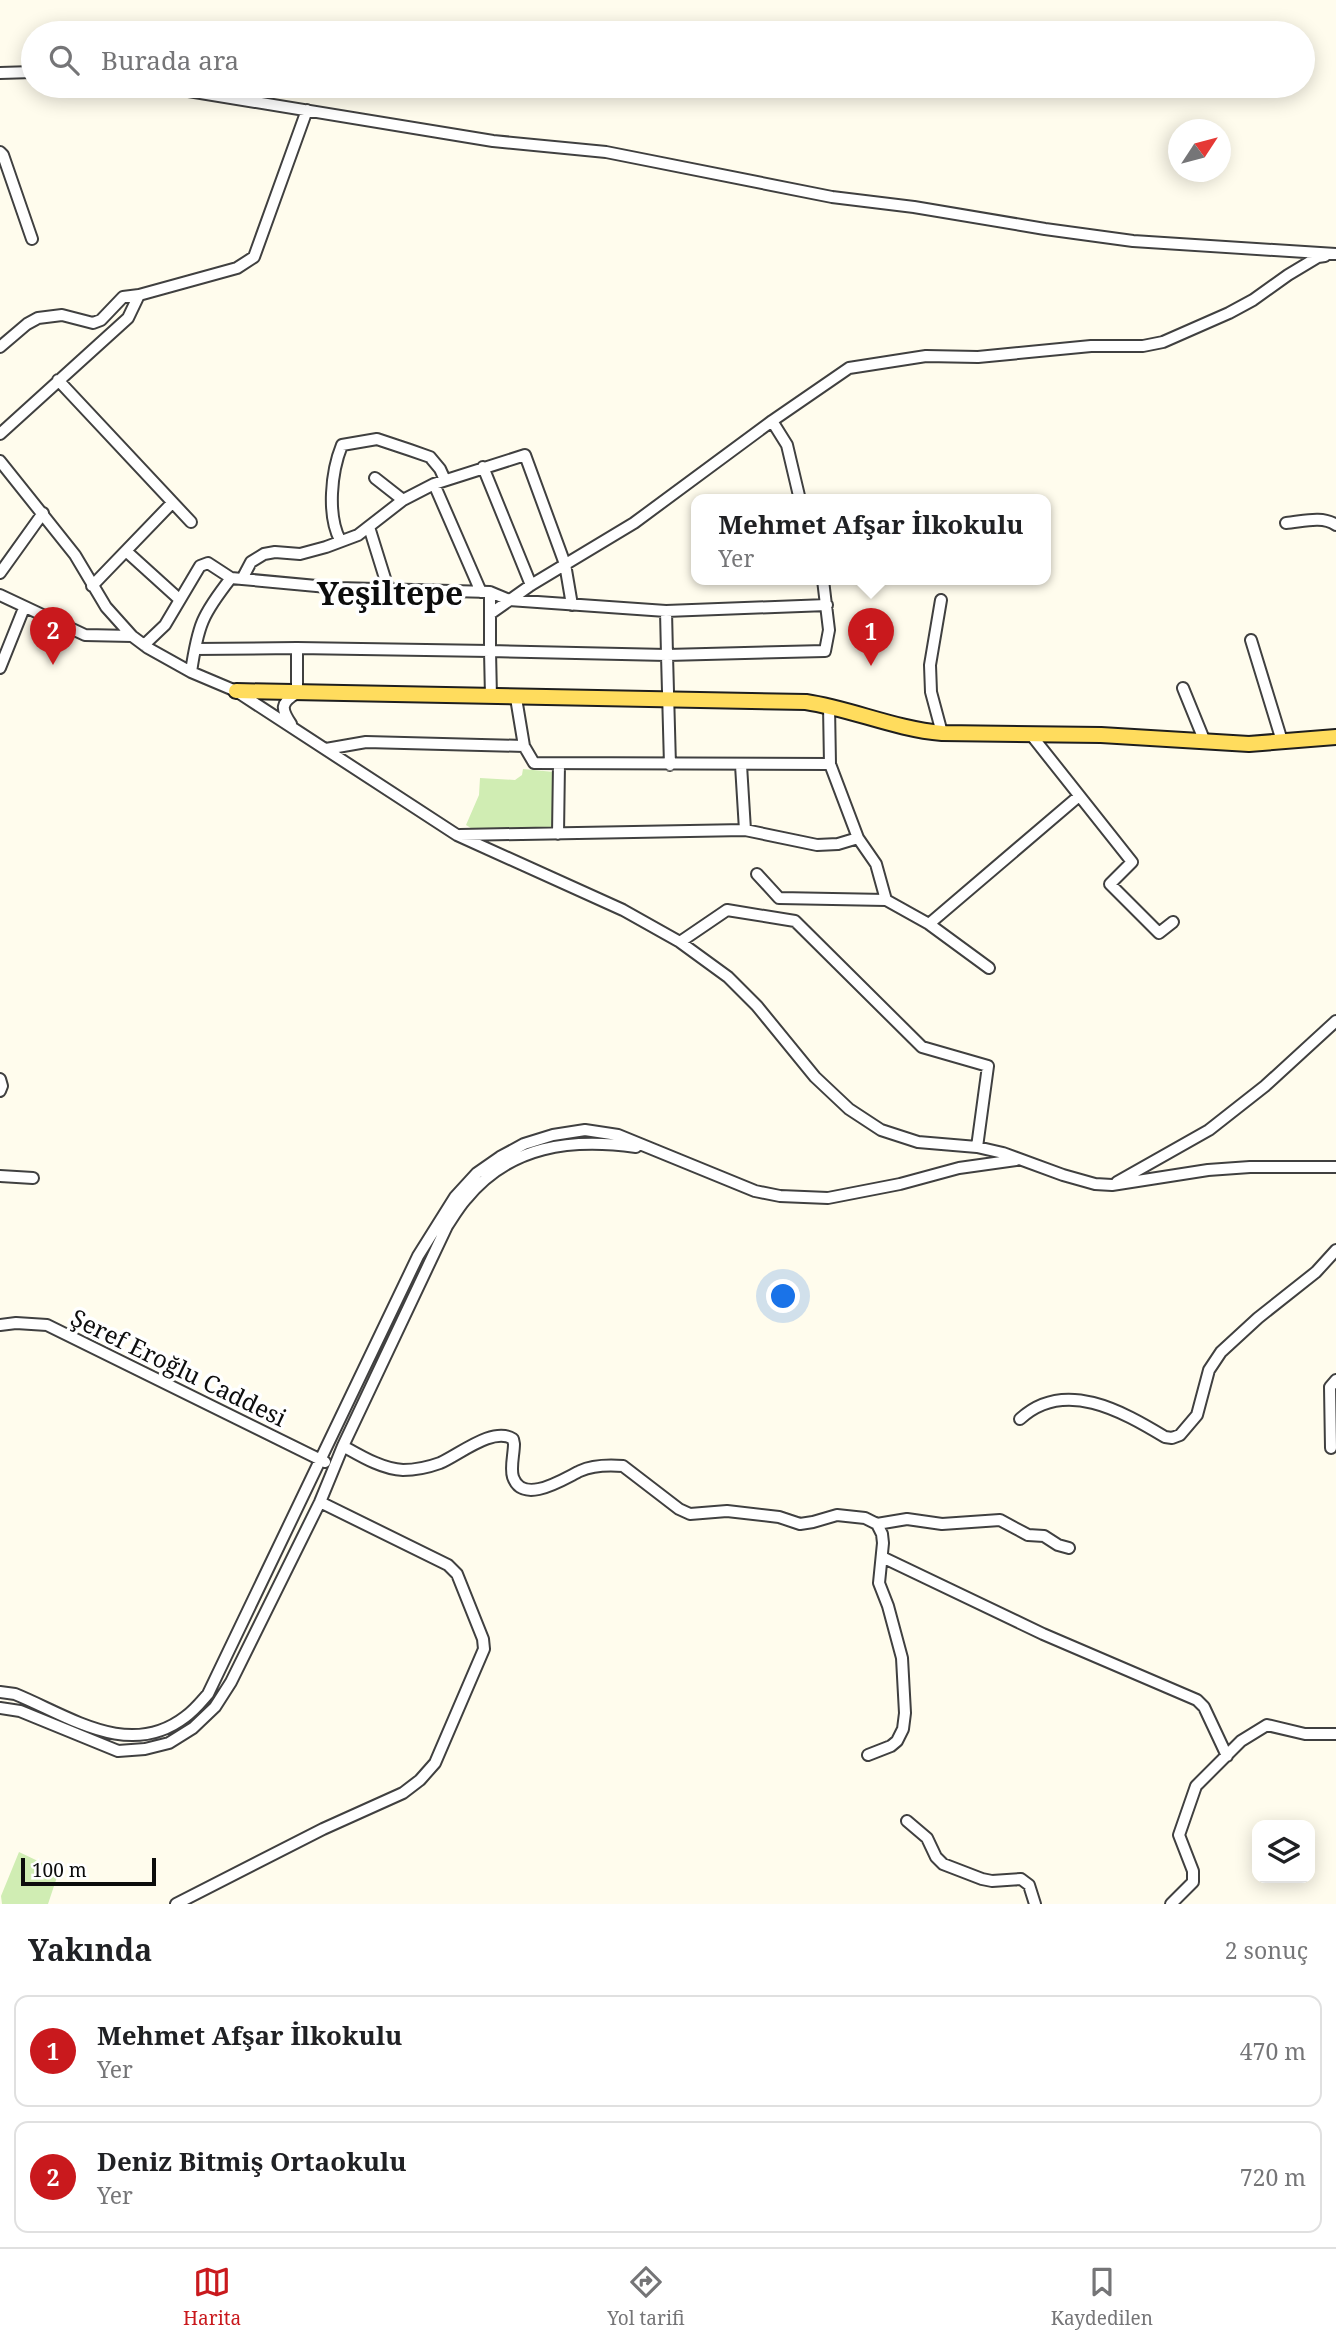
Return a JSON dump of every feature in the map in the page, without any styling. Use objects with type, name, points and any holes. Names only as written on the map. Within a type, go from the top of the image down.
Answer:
[{"type":"main road","points":[[236,691],[806,702],[920,731],[942,733],[1101,736],[1249,744],[1336,737]]},
{"type":"street","points":[[0,73],[21,72]]},
{"type":"street","points":[[232,98],[493,141],[606,152],[832,197],[914,206],[1070,233],[1133,241],[1334,254]]},
{"type":"street","points":[[0,347],[38,318],[62,315],[93,323],[101,320],[123,297],[237,268],[254,257],[307,110]]},
{"type":"street","points":[[0,152],[4,155],[32,239]]},
{"type":"street","points":[[490,614],[531,585],[634,523],[849,368],[926,355],[978,357],[1091,346],[1143,346],[1163,342],[1253,300],[1318,257],[1334,254]]},
{"type":"street","points":[[0,434],[128,318],[139,295]]},
{"type":"street","points":[[58,380],[191,522]]},
{"type":"street","points":[[772,421],[787,445],[799,494]]},
{"type":"street","points":[[340,540],[332,521],[332,507],[337,457],[342,445],[377,439],[430,457],[440,469],[440,482],[486,592],[490,614],[491,696]]},
{"type":"street","points":[[191,672],[201,622],[209,606],[251,562],[264,554],[300,554],[358,535],[403,500],[440,482],[525,455],[565,564],[572,605]]},
{"type":"street","points":[[0,461],[75,555],[106,607],[132,636],[191,672],[236,691],[457,835],[623,910],[680,942],[728,977],[757,1006],[815,1077],[849,1109],[881,1130],[918,1142],[977,1147],[1095,1184],[1112,1185],[1208,1170],[1250,1167],[1336,1167]]},
{"type":"street","points":[[484,467],[531,585]]},
{"type":"street","points":[[375,478],[403,500]]},
{"type":"street","points":[[92,586],[172,503]]},
{"type":"street","points":[[0,573],[43,513]]},
{"type":"street","points":[[1286,523],[1322,520],[1336,525]]},
{"type":"street","points":[[369,527],[388,588]]},
{"type":"street","points":[[126,551],[179,599]]},
{"type":"street","points":[[144,645],[165,625],[200,566],[205,563],[237,579],[338,588],[486,592],[509,600],[572,605],[666,611],[827,605]]},
{"type":"street","points":[[195,649],[667,654],[825,651],[829,630],[825,585]]},
{"type":"street","points":[[0,595],[85,635],[132,636]]},
{"type":"street","points":[[942,600],[930,665],[931,692],[942,733]]},
{"type":"street","points":[[0,668],[24,608]]},
{"type":"street","points":[[666,611],[670,765]]},
{"type":"street","points":[[1251,640],[1282,741]]},
{"type":"street","points":[[294,729],[284,708],[288,698],[297,693],[297,648]]},
{"type":"street","points":[[1183,688],[1205,742]]},
{"type":"street","points":[[516,698],[524,746],[534,764],[830,764]]},
{"type":"street","points":[[829,706],[830,764],[858,838],[876,864],[886,900]]},
{"type":"street","points":[[1032,736],[1132,862],[1110,884],[1159,933],[1173,922]]},
{"type":"street","points":[[326,749],[366,741],[524,746]]},
{"type":"street","points":[[558,834],[559,764]]},
{"type":"street","points":[[741,765],[745,830]]},
{"type":"street","points":[[929,925],[1079,796]]},
{"type":"street","points":[[457,835],[745,830],[817,845],[838,844],[858,838]]},
{"type":"street","points":[[757,874],[779,898],[886,900],[929,925],[989,968]]},
{"type":"street","points":[[680,942],[727,910],[795,921],[922,1047],[988,1066],[977,1147]]},
{"type":"street","points":[[1112,1185],[1209,1130],[1265,1086],[1336,1021]]},
{"type":"street","points":[[0,1079],[0,1091]]},
{"type":"street","points":[[0,1692],[15,1694],[101,1732],[131,1737],[156,1732],[184,1718],[208,1694],[418,1256],[455,1197],[477,1173],[524,1144],[553,1135],[585,1130],[618,1135],[755,1191],[780,1196],[828,1198],[959,1168],[1017,1160]]},
{"type":"street","points":[[0,1708],[20,1712],[118,1751],[145,1749],[169,1743],[193,1728],[215,1707],[231,1682],[320,1502],[343,1446],[447,1226],[466,1199],[507,1164],[533,1151],[576,1144],[650,1149]]},
{"type":"street","points":[[0,1177],[33,1178]]},
{"type":"street","points":[[1020,1419],[1031,1409],[1048,1402],[1063,1398],[1079,1399],[1095,1402],[1165,1437],[1180,1435],[1198,1415],[1209,1370],[1221,1352],[1258,1318],[1316,1272],[1336,1250]]},
{"type":"street","name":"Şeref Eroğlu Caddesi","points":[[0,1325],[47,1325],[334,1467]]},
{"type":"street","points":[[1331,1448],[1329,1387],[1336,1380]]},
{"type":"street","points":[[343,1446],[388,1467],[414,1469],[436,1465],[475,1443],[497,1436],[508,1436],[513,1439],[514,1444],[512,1476],[518,1485],[527,1489],[551,1486],[581,1470],[623,1466],[679,1509],[690,1514],[727,1511],[779,1517],[800,1524],[837,1515],[865,1517],[877,1524],[882,1534],[878,1583],[888,1606],[901,1658],[905,1713],[903,1729],[897,1741],[868,1755]]},
{"type":"street","points":[[176,1904],[323,1829],[403,1793],[421,1780],[435,1763],[484,1649],[483,1640],[457,1574],[448,1565],[320,1502]]},
{"type":"street","points":[[877,1524],[908,1520],[942,1524],[1000,1520],[1028,1535],[1044,1536],[1069,1548]]},
{"type":"street","points":[[882,1557],[1043,1634],[1197,1700],[1204,1707],[1227,1756]]},
{"type":"street","points":[[1171,1904],[1193,1882],[1193,1871],[1179,1835],[1196,1786],[1214,1765],[1241,1741],[1266,1725],[1305,1734],[1336,1734]]},
{"type":"street","points":[[907,1821],[927,1838],[936,1857],[943,1864],[992,1881],[1021,1879],[1029,1885],[1035,1904]]},
{"type":"green space","points":[[523,769],[554,772],[553,827],[474,830],[466,825],[479,795],[480,778],[515,780],[522,775]]},
{"type":"green space","points":[[19,1852],[59,1871],[48,1904],[2,1904],[1,1896]]},
{"type":"place","name":"Deniz Bitmiş Ortaokulu","points":[[53,665]]},
{"type":"place","name":"Mehmet Afşar İlkokulu","points":[[871,666]]},
{"type":"district","name":"Yeşiltepe","points":[[390,592]]}]
